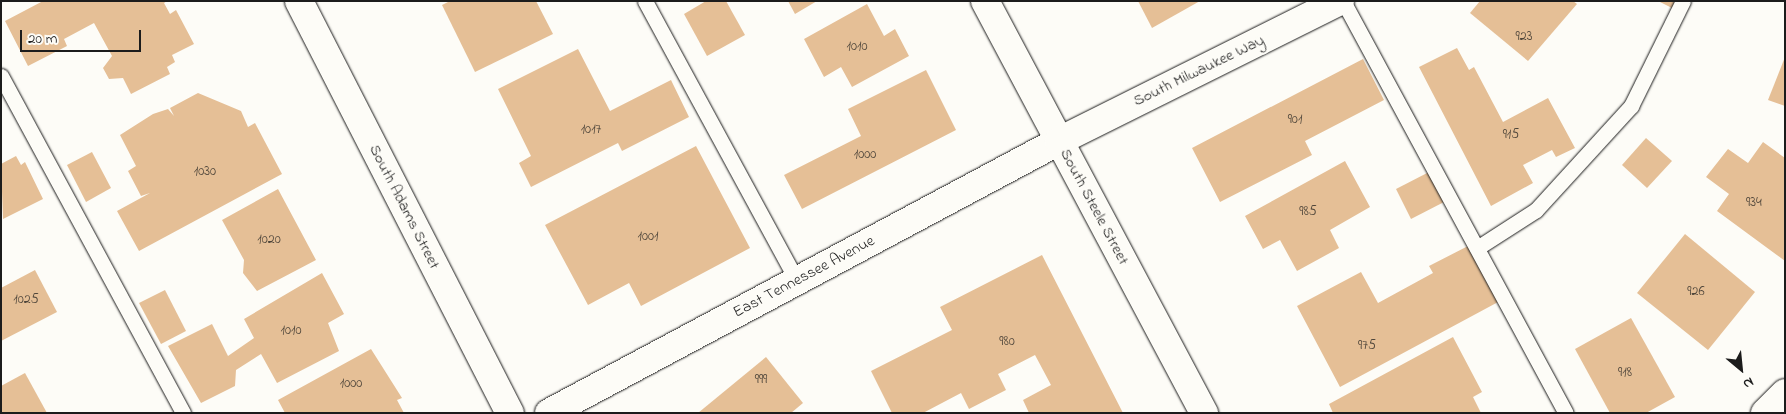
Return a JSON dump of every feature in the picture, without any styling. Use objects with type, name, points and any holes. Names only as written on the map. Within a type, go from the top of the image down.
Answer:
[{"type":"street","name":"South Adams Street","points":[[299,1],[510,413]]},
{"type":"street","name":"South Steele Street","points":[[985,1],[1204,413]]},
{"type":"street","name":"South Milwaukee Way","points":[[1059,141],[1341,1]]},
{"type":"street","name":"East Tennessee Avenue","points":[[548,413],[1059,141]]},
{"type":"street","points":[[1765,413],[1785,394]]},
{"type":"lane","points":[[646,1],[797,281]]},
{"type":"lane","points":[[1341,1],[1566,413]]},
{"type":"lane","points":[[1477,248],[1536,210],[1631,106],[1683,1]]},
{"type":"lane","points":[[1,76],[183,413]]},
{"type":"building","points":[[43,1],[167,1],[164,3],[170,14],[176,10],[194,44],[172,55],[175,62],[167,67],[170,74],[131,94],[123,78],[109,79],[103,68],[112,56],[94,23],[64,39],[67,46],[28,66],[5,21]]},
{"type":"building","points":[[450,1],[536,1],[553,34],[475,72],[442,5]]},
{"type":"building","points":[[706,1],[726,1],[745,35],[707,56],[684,14]]},
{"type":"building","points":[[788,1],[817,1],[795,14]]},
{"type":"building","points":[[1138,1],[1200,1],[1152,28]]},
{"type":"building","points":[[1480,1],[1573,1],[1577,4],[1528,61],[1470,13]]},
{"type":"building","points":[[1658,1],[1675,1],[1672,8]]},
{"type":"building","points":[[867,4],[884,36],[895,29],[909,56],[852,87],[841,67],[824,77],[804,39]]},
{"type":"building","points":[[1457,48],[1469,70],[1474,67],[1503,122],[1548,98],[1575,148],[1556,157],[1552,150],[1523,165],[1533,183],[1491,206],[1419,67]]},
{"type":"building","points":[[578,49],[610,111],[671,80],[689,117],[622,151],[618,143],[531,187],[519,163],[531,156],[498,89]]},
{"type":"building","points":[[1785,57],[1785,106],[1768,100]]},
{"type":"building","points":[[1363,59],[1384,100],[1305,141],[1312,155],[1220,202],[1192,148]]},
{"type":"building","points":[[926,70],[956,130],[802,209],[784,175],[861,136],[848,109]]},
{"type":"building","points":[[198,93],[241,111],[248,127],[255,123],[282,174],[139,251],[117,211],[150,193],[141,196],[128,171],[136,166],[120,135],[153,114],[168,109],[174,116],[170,108]]},
{"type":"building","points":[[1646,138],[1672,161],[1647,188],[1622,165]]},
{"type":"building","points":[[1763,142],[1785,158],[1785,261],[1717,211],[1729,194],[1706,177],[1728,149],[1748,163]]},
{"type":"building","points":[[696,146],[750,248],[641,306],[629,283],[588,305],[545,225]]},
{"type":"building","points":[[92,152],[111,188],[86,202],[67,165]]},
{"type":"building","points":[[16,156],[21,165],[25,162],[43,199],[3,219],[1,164]]},
{"type":"building","points":[[1345,161],[1370,207],[1330,230],[1339,248],[1297,271],[1280,240],[1263,249],[1245,216]]},
{"type":"building","points":[[1431,171],[1446,201],[1411,219],[1396,189]]},
{"type":"building","points":[[278,189],[316,260],[257,291],[243,273],[244,260],[222,220]]},
{"type":"building","points":[[1685,234],[1755,292],[1708,350],[1637,293]]},
{"type":"building","points":[[1470,245],[1500,301],[1340,387],[1297,306],[1361,272],[1378,303],[1433,273],[1429,266]]},
{"type":"building","points":[[1042,255],[1123,413],[1029,413],[1023,400],[1051,385],[1035,355],[998,374],[1006,390],[969,409],[961,393],[923,413],[892,413],[871,371],[952,330],[940,307]]},
{"type":"building","points":[[35,270],[57,312],[1,341],[1,288]]},
{"type":"building","points":[[322,273],[344,314],[328,323],[339,351],[277,383],[261,354],[236,370],[235,386],[201,403],[168,346],[212,324],[228,356],[254,338],[244,319]]},
{"type":"building","points":[[165,290],[186,331],[161,344],[139,303]]},
{"type":"building","points":[[1631,318],[1675,397],[1646,413],[1610,413],[1575,349]]},
{"type":"building","points":[[1453,337],[1482,392],[1473,397],[1481,413],[1333,413],[1329,404]]},
{"type":"building","points":[[371,349],[402,398],[397,400],[404,413],[285,413],[278,400]]},
{"type":"building","points":[[766,357],[803,403],[791,413],[698,413]]},
{"type":"building","points":[[25,373],[47,413],[1,413],[1,386]]}]
